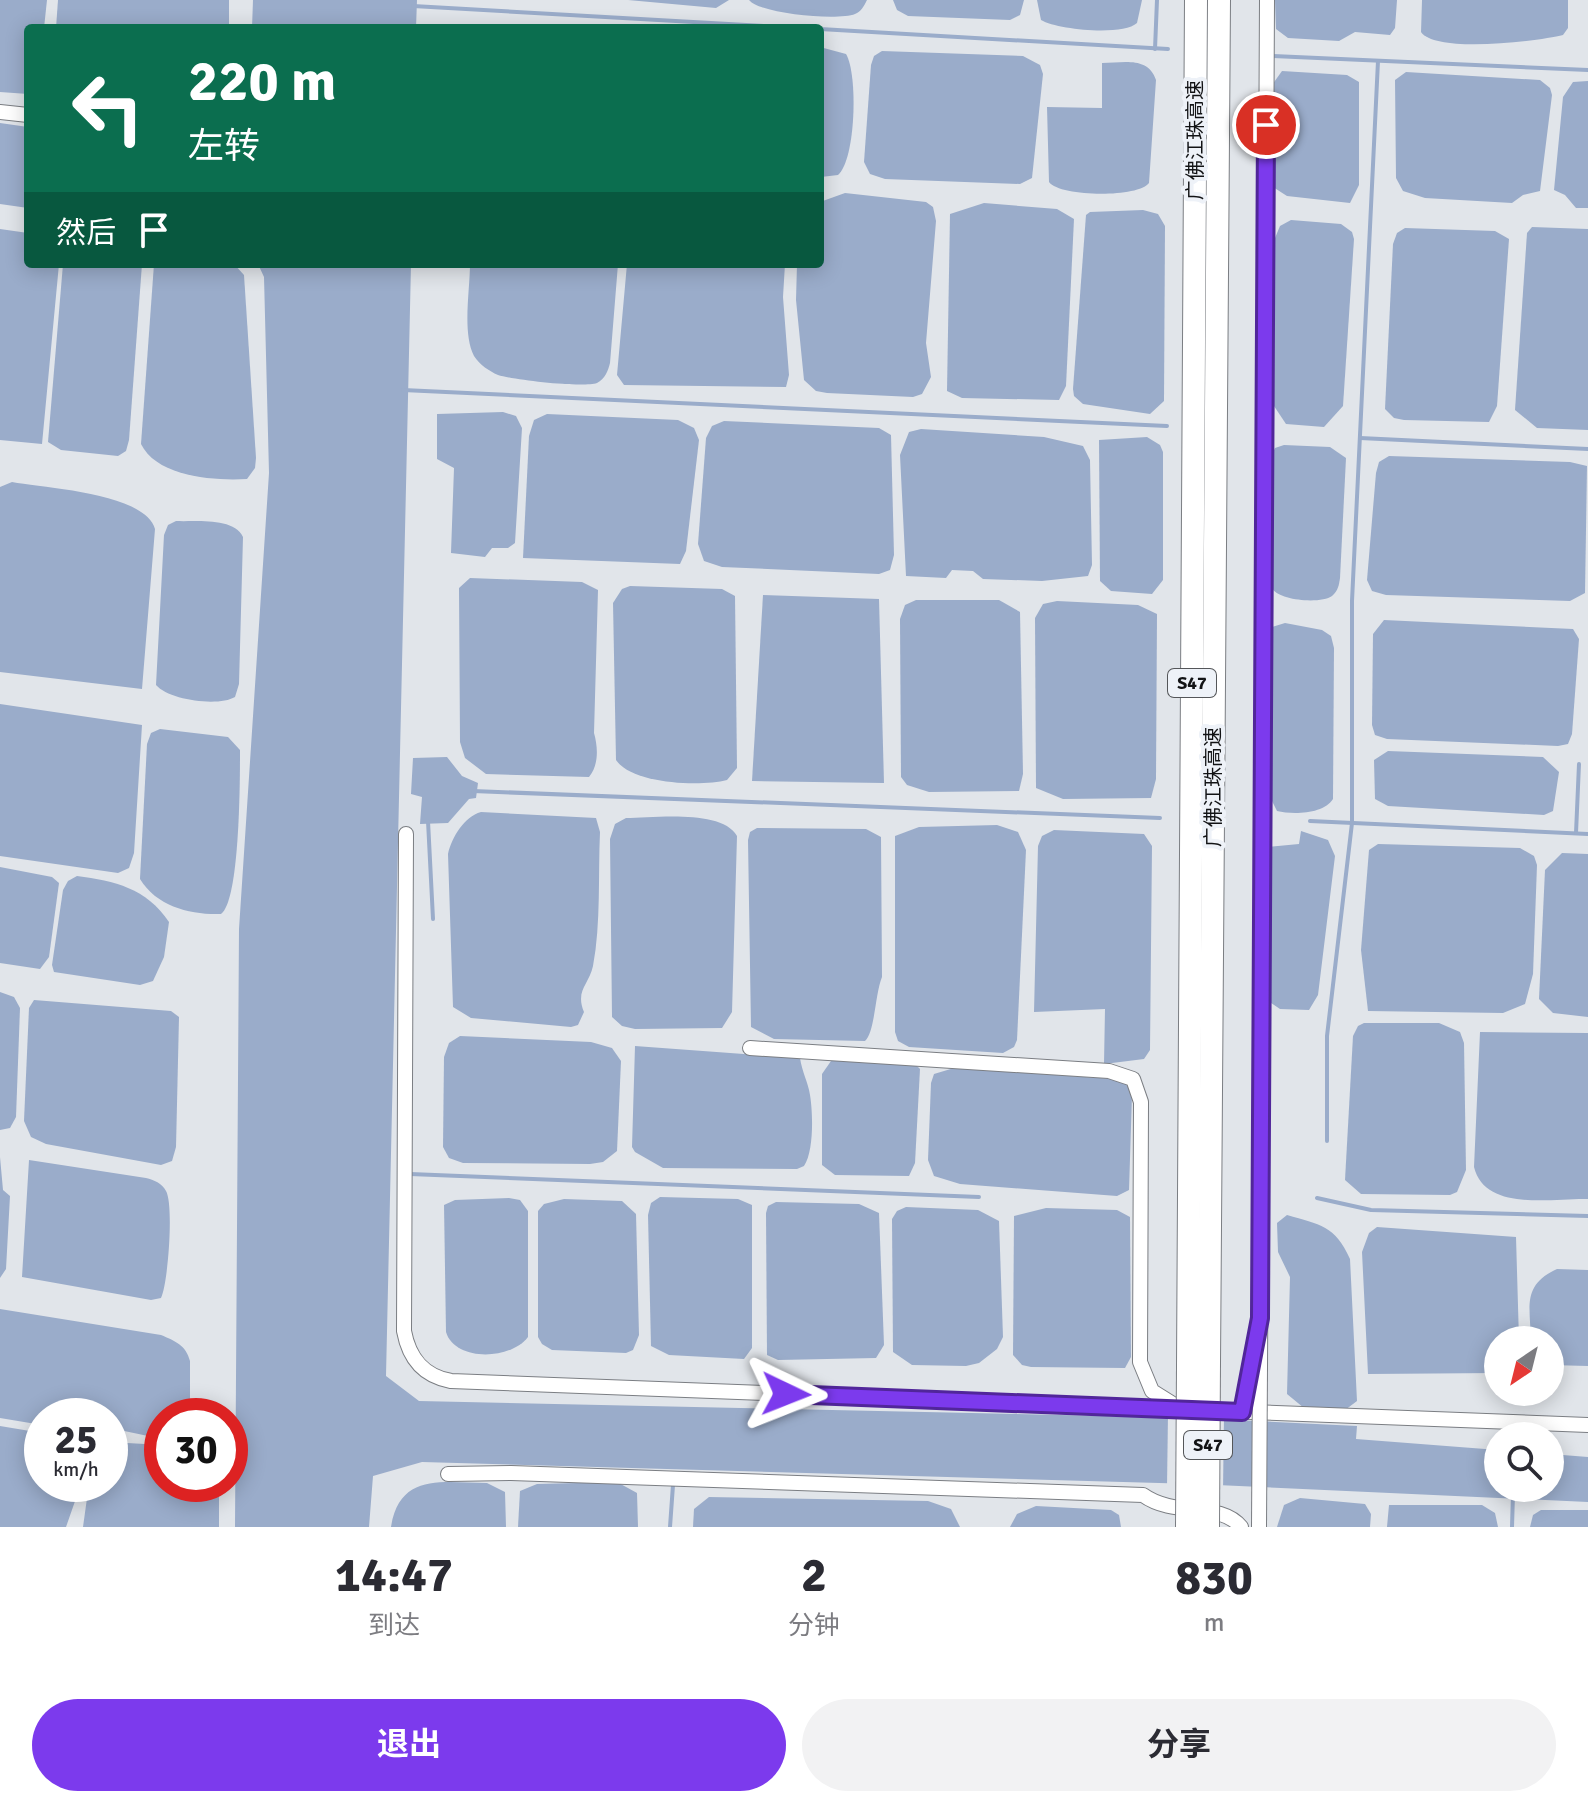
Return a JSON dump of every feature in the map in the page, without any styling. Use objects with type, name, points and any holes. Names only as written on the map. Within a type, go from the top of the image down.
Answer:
[{"type":"highway","name":"广佛江珠高速","points":[[1196,0],[1198,1365],[1208,1527]]},
{"type":"highway","name":"广佛江珠高速","points":[[1187,1527],[1198,1365],[1219,0]]},
{"type":"street","points":[[1259,1527],[1267,0]]},
{"type":"street","points":[[0,112],[24,115]]},
{"type":"street","points":[[406,834],[405,1340],[419,1366],[441,1380],[1588,1425]]},
{"type":"street","points":[[750,1048],[1109,1071],[1133,1079],[1141,1102],[1140,1362],[1152,1391],[1169,1403],[1188,1410]]},
{"type":"street","points":[[1242,1412],[1260,1318]]},
{"type":"street","points":[[448,1474],[1143,1495],[1171,1509],[1223,1513],[1241,1527]]},
{"type":"water","points":[[0,0],[47,0],[44,24],[24,24],[24,94],[0,92]]},
{"type":"water","points":[[58,0],[229,0],[229,24],[56,24]]},
{"type":"water","points":[[253,0],[417,0],[416,24],[252,24]]},
{"type":"water","points":[[628,0],[729,0],[716,8]]},
{"type":"water","points":[[749,0],[867,0],[857,13],[833,17],[768,9]]},
{"type":"water","points":[[893,0],[1024,0],[1020,15],[1010,20],[908,16],[897,10]]},
{"type":"water","points":[[1037,0],[1142,0],[1137,23],[1118,29],[1090,30],[1061,27],[1041,20]]},
{"type":"water","points":[[1275,0],[1397,0],[1395,28],[1390,35],[1355,32],[1339,41],[1288,38],[1276,29]]},
{"type":"water","points":[[1422,0],[1568,0],[1568,28],[1563,35],[1533,40],[1489,44],[1446,43],[1430,39],[1421,32]]},
{"type":"water","points":[[824,48],[846,54],[852,79],[852,135],[849,152],[838,175],[824,177]]},
{"type":"water","points":[[882,51],[1023,56],[1040,65],[1043,74],[1032,178],[1020,184],[885,179],[870,174],[864,162],[871,65],[874,56]]},
{"type":"water","points":[[1102,63],[1141,64],[1152,72],[1156,80],[1149,183],[1142,188],[1115,193],[1068,191],[1049,182],[1047,107],[1102,108]]},
{"type":"water","points":[[1282,71],[1347,75],[1359,82],[1359,185],[1350,203],[1287,196],[1273,187],[1272,85]]},
{"type":"water","points":[[1406,72],[1540,80],[1550,88],[1552,95],[1540,191],[1523,195],[1512,203],[1425,198],[1403,191],[1396,178],[1395,80]]},
{"type":"water","points":[[1588,81],[1588,208],[1576,208],[1565,195],[1554,190],[1563,97],[1573,82]]},
{"type":"water","points":[[0,123],[24,126],[24,207],[0,204]]},
{"type":"water","points":[[845,193],[926,202],[933,207],[936,221],[926,343],[931,377],[922,394],[913,397],[827,393],[816,391],[804,380],[796,300],[797,268],[824,268],[824,201]]},
{"type":"water","points":[[984,203],[1057,209],[1074,219],[1066,386],[1059,400],[962,398],[947,391],[950,214]]},
{"type":"water","points":[[1143,210],[1158,214],[1165,226],[1164,401],[1150,414],[1083,404],[1074,396],[1073,389],[1086,215],[1090,212]]},
{"type":"water","points":[[1291,220],[1341,224],[1352,232],[1354,239],[1343,406],[1324,427],[1286,424],[1274,406],[1275,238],[1280,226]]},
{"type":"water","points":[[1532,227],[1588,229],[1588,430],[1537,428],[1515,410],[1527,233]]},
{"type":"water","points":[[1405,228],[1495,231],[1509,239],[1497,406],[1489,422],[1404,420],[1394,418],[1385,409],[1393,244],[1397,233]]},
{"type":"water","points":[[0,229],[24,232],[24,268],[59,268],[42,444],[0,440]]},
{"type":"water","points":[[63,268],[142,268],[126,451],[118,456],[61,450],[48,442]]},
{"type":"water","points":[[154,268],[238,268],[244,275],[255,468],[247,479],[188,475],[160,464],[141,444]]},
{"type":"water","points":[[260,268],[411,268],[386,1376],[419,1401],[1196,1418],[1357,1426],[1356,1439],[1484,1449],[1484,1497],[1195,1484],[422,1462],[373,1476],[369,1527],[235,1527],[235,1502],[248,1502],[248,1398],[236,1398],[239,929],[269,473],[264,277]]},
{"type":"water","points":[[470,268],[618,268],[610,363],[604,377],[597,383],[548,383],[498,375],[488,370],[470,347]]},
{"type":"water","points":[[627,268],[785,268],[783,297],[789,375],[786,387],[624,385],[617,375]]},
{"type":"water","points":[[503,412],[516,416],[522,428],[515,543],[508,548],[492,548],[485,557],[451,553],[454,468],[437,459],[437,414]]},
{"type":"water","points":[[547,414],[678,420],[694,428],[699,440],[686,551],[680,564],[523,558],[529,436],[534,420]]},
{"type":"water","points":[[724,421],[879,428],[891,435],[894,555],[890,570],[879,574],[722,567],[704,561],[698,544],[706,438],[712,426]]},
{"type":"water","points":[[921,429],[1044,437],[1083,446],[1090,460],[1092,565],[1088,576],[1042,581],[983,579],[973,571],[952,570],[946,578],[906,576],[900,455],[909,432]]},
{"type":"water","points":[[1147,437],[1160,445],[1163,452],[1163,580],[1152,594],[1111,591],[1100,581],[1099,440]]},
{"type":"water","points":[[1284,445],[1330,447],[1346,458],[1340,578],[1336,592],[1327,598],[1291,598],[1272,588],[1270,459],[1275,448]]},
{"type":"water","points":[[1389,456],[1570,462],[1587,466],[1585,593],[1570,601],[1386,595],[1372,591],[1367,580],[1376,473],[1379,462]]},
{"type":"water","points":[[12,482],[114,500],[133,507],[147,517],[155,529],[142,689],[0,672],[0,487]]},
{"type":"water","points":[[176,521],[223,523],[243,537],[239,684],[235,697],[227,700],[206,702],[182,698],[156,685],[164,535],[168,525]]},
{"type":"water","points":[[470,578],[582,582],[598,590],[594,733],[597,756],[589,777],[486,774],[465,758],[460,742],[459,588]]},
{"type":"water","points":[[630,586],[722,589],[735,596],[737,768],[727,780],[667,782],[636,774],[616,760],[613,603],[622,589]]},
{"type":"water","points":[[763,595],[879,599],[884,783],[752,781]]},
{"type":"water","points":[[916,600],[999,600],[1020,612],[1023,774],[1019,791],[929,792],[907,785],[901,777],[900,619],[905,605]]},
{"type":"water","points":[[1057,601],[1138,605],[1157,614],[1156,779],[1151,798],[1063,799],[1036,788],[1035,618],[1043,604]]},
{"type":"water","points":[[1384,620],[1573,629],[1579,639],[1572,734],[1568,744],[1387,739],[1375,735],[1372,725],[1373,634]]},
{"type":"water","points":[[1285,623],[1322,630],[1331,636],[1334,648],[1333,799],[1323,808],[1308,812],[1277,811],[1270,797],[1269,635],[1272,627]]},
{"type":"water","points":[[0,704],[142,725],[134,853],[129,868],[118,873],[0,856]]},
{"type":"water","points":[[160,729],[228,737],[240,750],[235,863],[232,886],[221,914],[187,911],[165,903],[140,879],[147,744],[151,733]]},
{"type":"water","points":[[1388,751],[1543,757],[1559,772],[1553,811],[1544,815],[1388,806],[1375,799],[1374,760]]},
{"type":"water","points":[[447,757],[462,776],[478,783],[476,798],[469,799],[448,823],[420,824],[422,797],[411,794],[413,758]]},
{"type":"water","points":[[481,812],[596,818],[600,832],[597,933],[593,966],[581,998],[584,1012],[578,1025],[571,1027],[471,1018],[453,1007],[448,854],[460,828],[469,818]]},
{"type":"water","points":[[626,818],[703,818],[729,827],[737,836],[732,1012],[722,1028],[635,1029],[622,1026],[612,1017],[610,839],[615,824]]},
{"type":"water","points":[[997,825],[1018,832],[1026,850],[1017,1040],[1014,1047],[1003,1053],[909,1047],[898,1041],[895,1032],[895,836],[919,827]]},
{"type":"water","points":[[757,828],[866,829],[881,837],[882,977],[871,1030],[865,1041],[774,1039],[751,1027],[748,840],[750,832]]},
{"type":"water","points":[[1054,830],[1144,834],[1152,846],[1150,1050],[1144,1059],[1104,1064],[1105,1009],[1034,1012],[1038,846],[1042,836]]},
{"type":"water","points":[[1301,831],[1328,840],[1335,856],[1318,995],[1309,1010],[1280,1009],[1268,1001],[1268,847],[1299,844]]},
{"type":"water","points":[[1378,844],[1520,848],[1534,856],[1537,865],[1533,974],[1525,1004],[1503,1013],[1368,1011],[1361,950],[1369,850]]},
{"type":"water","points":[[1562,853],[1588,854],[1588,1017],[1553,1013],[1539,999],[1545,870]]},
{"type":"water","points":[[0,867],[52,877],[59,883],[49,957],[40,969],[0,963]]},
{"type":"water","points":[[77,876],[129,888],[150,901],[169,922],[164,957],[153,981],[140,985],[54,972],[52,965],[63,890],[68,881]]},
{"type":"water","points":[[0,992],[14,997],[20,1008],[16,1117],[10,1128],[0,1130]]},
{"type":"water","points":[[34,1000],[171,1011],[179,1017],[176,1147],[172,1161],[161,1165],[46,1144],[31,1137],[24,1121],[29,1008]]},
{"type":"water","points":[[1364,1023],[1439,1023],[1460,1032],[1464,1043],[1466,1170],[1457,1192],[1450,1195],[1361,1194],[1345,1180],[1353,1036],[1358,1026]]},
{"type":"water","points":[[1480,1032],[1588,1033],[1588,1199],[1521,1200],[1491,1191],[1481,1181],[1474,1167]]},
{"type":"water","points":[[460,1036],[591,1042],[612,1048],[621,1061],[617,1151],[603,1162],[590,1164],[463,1163],[449,1158],[443,1147],[444,1057],[449,1043]]},
{"type":"water","points":[[635,1046],[800,1058],[812,1112],[811,1142],[804,1166],[797,1169],[663,1168],[635,1152],[632,1147]]},
{"type":"water","points":[[840,1058],[916,1065],[920,1069],[915,1163],[909,1176],[835,1175],[822,1165],[822,1074],[831,1061]]},
{"type":"water","points":[[954,1068],[1114,1079],[1126,1084],[1132,1094],[1129,1190],[1117,1196],[960,1184],[934,1176],[928,1160],[931,1083],[934,1074]]},
{"type":"water","points":[[0,1157],[3,1190],[10,1196],[6,1269],[0,1278]]},
{"type":"water","points":[[29,1160],[146,1178],[162,1186],[168,1199],[170,1227],[161,1298],[151,1300],[22,1277]]},
{"type":"water","points":[[660,1197],[738,1199],[752,1205],[752,1348],[744,1359],[669,1355],[651,1346],[648,1215],[651,1203]]},
{"type":"water","points":[[564,1199],[622,1201],[636,1214],[639,1335],[633,1350],[626,1353],[552,1350],[542,1344],[538,1337],[538,1211],[544,1204]]},
{"type":"water","points":[[455,1200],[520,1200],[528,1211],[528,1337],[509,1350],[471,1353],[451,1342],[446,1332],[444,1205]]},
{"type":"water","points":[[776,1202],[859,1204],[879,1213],[884,1345],[876,1358],[778,1360],[767,1355],[766,1213],[768,1206]]},
{"type":"water","points":[[906,1207],[978,1210],[999,1221],[1003,1337],[997,1349],[979,1363],[966,1366],[912,1365],[893,1352],[892,1219],[897,1211]]},
{"type":"water","points":[[1046,1208],[1117,1210],[1130,1217],[1131,1357],[1125,1368],[1031,1367],[1022,1365],[1013,1355],[1014,1216]]},
{"type":"water","points":[[1287,1215],[1325,1228],[1338,1239],[1350,1259],[1357,1401],[1345,1410],[1304,1408],[1287,1394],[1290,1277],[1278,1252],[1277,1223]]},
{"type":"water","points":[[1377,1227],[1516,1237],[1519,1326],[1484,1326],[1484,1373],[1368,1374],[1362,1252],[1369,1233]]},
{"type":"water","points":[[1557,1269],[1588,1270],[1588,1366],[1564,1365],[1564,1326],[1531,1326],[1530,1298],[1538,1282]]},
{"type":"water","points":[[0,1309],[161,1335],[183,1347],[190,1361],[190,1398],[144,1398],[144,1435],[128,1432],[128,1398],[24,1398],[24,1422],[0,1418]]},
{"type":"water","points":[[0,1426],[24,1430],[24,1502],[75,1502],[66,1527],[0,1527]]},
{"type":"water","points":[[128,1443],[144,1444],[144,1502],[219,1502],[219,1527],[83,1527],[86,1502],[128,1502]]},
{"type":"water","points":[[1564,1455],[1588,1457],[1588,1502],[1564,1501]]},
{"type":"water","points":[[440,1482],[487,1483],[505,1492],[506,1527],[391,1527],[396,1509],[414,1489]]},
{"type":"water","points":[[617,1482],[637,1493],[638,1527],[518,1527],[520,1491],[537,1484]]},
{"type":"water","points":[[709,1497],[928,1501],[951,1509],[960,1527],[693,1527],[694,1509]]},
{"type":"water","points":[[1300,1498],[1365,1504],[1371,1514],[1370,1527],[1277,1527],[1284,1505]]},
{"type":"water","points":[[1389,1505],[1482,1505],[1495,1513],[1498,1527],[1387,1527]]},
{"type":"water","points":[[1036,1506],[1111,1510],[1119,1515],[1121,1527],[1010,1527],[1017,1514]]},
{"type":"water","points":[[1541,1510],[1588,1510],[1588,1527],[1530,1527],[1533,1515]]},
{"type":"pier","points":[[1168,1414],[1224,1416],[1223,1490],[1167,1487]]},
{"type":"waterway","points":[[1155,49],[1157,0]]},
{"type":"waterway","points":[[413,6],[729,24]]},
{"type":"waterway","points":[[824,29],[1168,49]]},
{"type":"waterway","points":[[1273,56],[1588,70]]},
{"type":"waterway","points":[[1327,1141],[1327,1036],[1352,823],[1352,601],[1378,61]]},
{"type":"waterway","points":[[403,390],[1167,426]]},
{"type":"waterway","points":[[1360,438],[1588,449]]},
{"type":"waterway","points":[[1576,833],[1579,764]]},
{"type":"waterway","points":[[473,791],[1160,818]]},
{"type":"waterway","points":[[428,821],[433,919]]},
{"type":"waterway","points":[[1310,821],[1588,834]]},
{"type":"waterway","points":[[410,1174],[979,1197]]},
{"type":"waterway","points":[[1317,1198],[1371,1210],[1588,1216]]},
{"type":"waterway","points":[[670,1527],[673,1485]]},
{"type":"waterway","points":[[1512,1527],[1513,1502]]},
{"type":"route","points":[[786,1394],[1242,1412],[1260,1318],[1266,125]]}]
